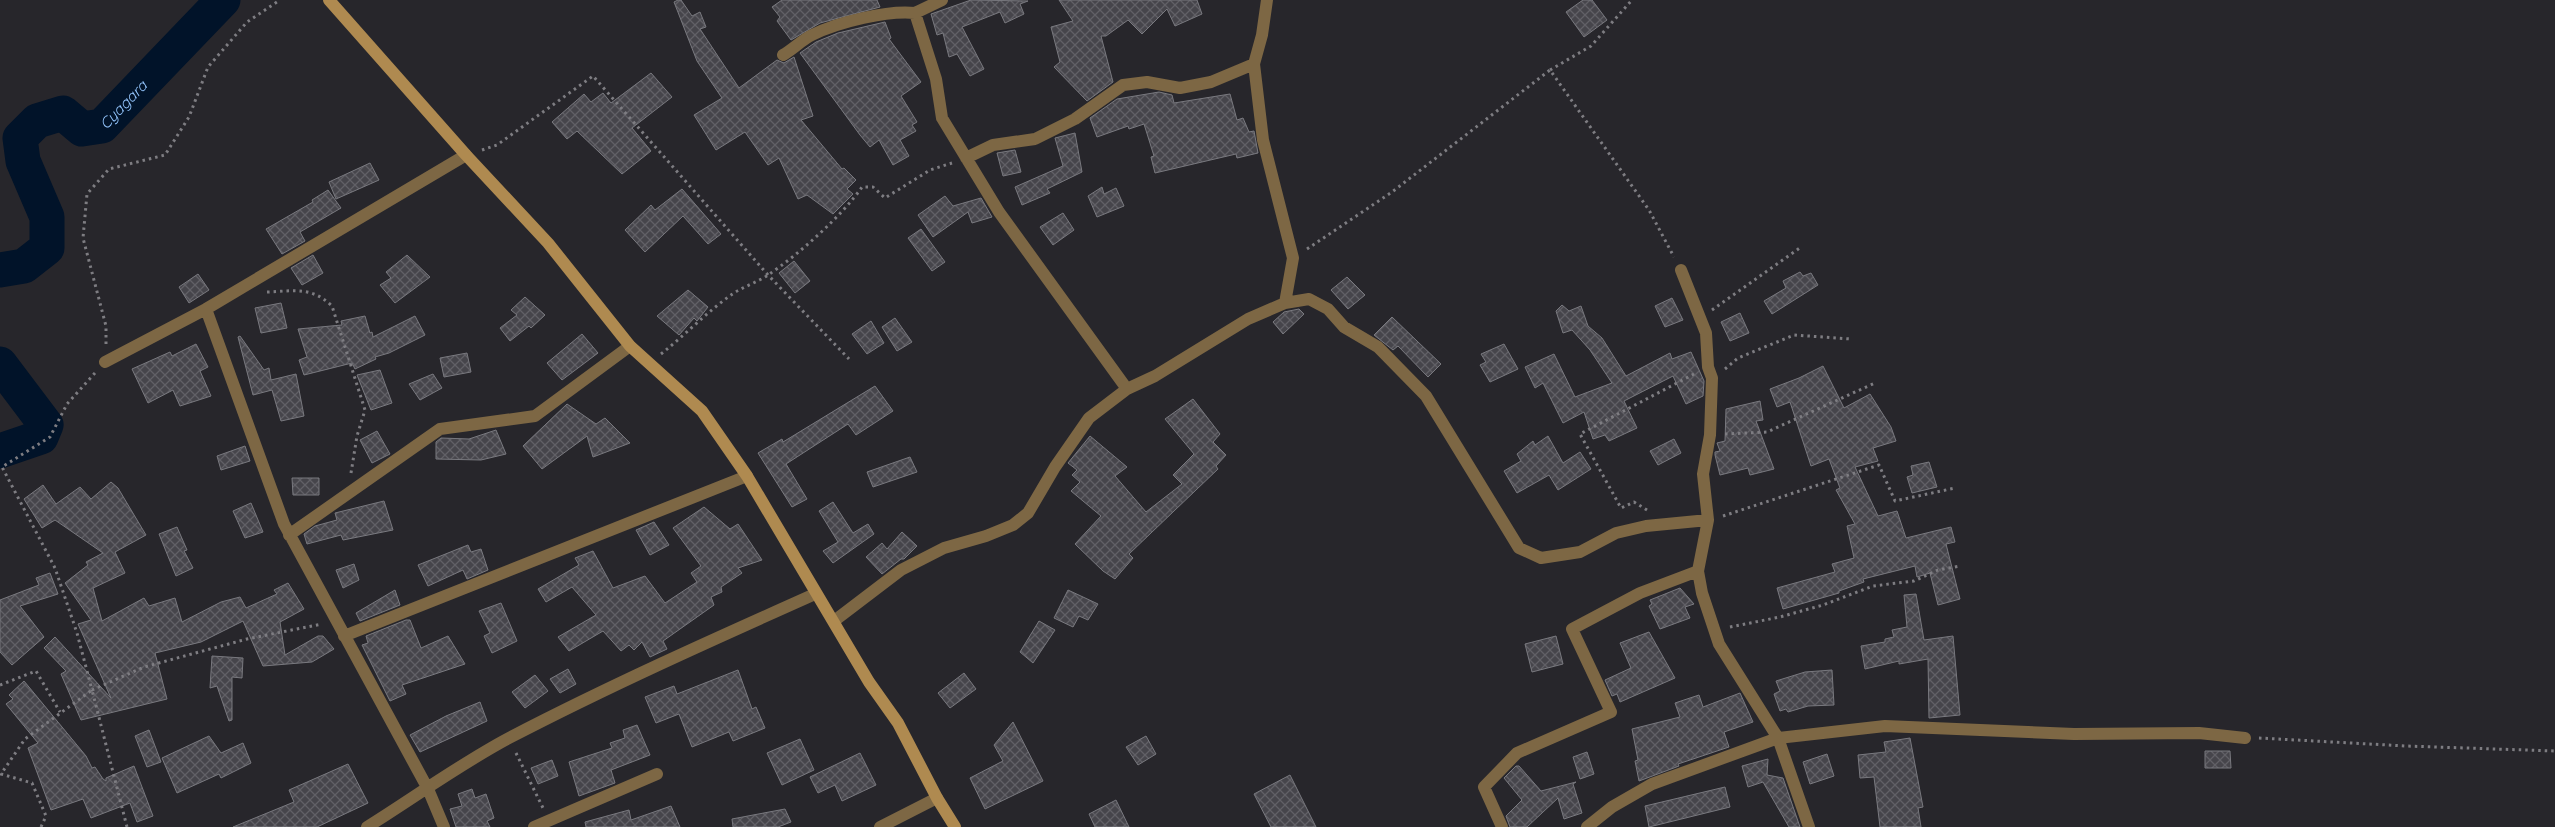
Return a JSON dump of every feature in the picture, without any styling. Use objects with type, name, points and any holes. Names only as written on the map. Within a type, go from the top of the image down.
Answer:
[{"type":"main road","points":[[329,0],[421,101],[466,155],[548,243],[630,346],[702,411],[746,476],[869,682],[898,723],[937,798],[956,827]]},
{"type":"street","points":[[783,55],[812,35],[859,20],[899,12],[915,13],[942,0]]},
{"type":"street","points":[[1267,0],[1262,35],[1254,64],[1263,140],[1293,258],[1285,303]]},
{"type":"street","points":[[915,13],[936,79],[942,118],[999,212],[1127,389]]},
{"type":"street","points":[[966,158],[993,144],[1035,139],[1075,119],[1123,85],[1147,82],[1180,88],[1211,82],[1254,64]]},
{"type":"street","points":[[106,362],[206,309],[466,155]]},
{"type":"street","points":[[1681,270],[1706,333],[1710,373],[1710,435],[1703,474],[1708,520],[1698,571],[1702,592],[1719,644],[1778,738],[1809,827]]},
{"type":"street","points":[[834,621],[901,570],[944,548],[1013,525],[1028,513],[1055,467],[1089,418],[1127,389],[1155,376],[1248,319],[1285,303],[1309,299],[1328,309],[1344,327],[1378,347],[1426,396],[1520,548],[1541,558],[1580,552],[1616,533],[1646,526],[1708,520]]},
{"type":"street","points":[[206,309],[289,535],[428,789],[444,827]]},
{"type":"street","points":[[289,535],[440,430],[535,416],[630,346]]},
{"type":"street","points":[[344,636],[746,476]]},
{"type":"street","points":[[1502,827],[1484,787],[1517,753],[1611,712],[1572,629],[1640,593],[1698,571]]},
{"type":"street","points":[[368,827],[428,789],[448,773],[509,738],[672,658],[815,594]]},
{"type":"street","points":[[1587,827],[1612,807],[1652,784],[1778,738],[1885,726],[2074,734],[2199,733],[2245,738]]},
{"type":"street","points":[[534,827],[658,774]]},
{"type":"street","points":[[880,827],[937,798]]},
{"type":"path","points":[[128,827],[77,633],[55,568],[2,467],[50,437],[67,404],[106,362],[106,326],[82,238],[87,194],[109,170],[165,156],[189,117],[208,67],[247,22],[280,0]]},
{"type":"path","points":[[1293,258],[1392,192],[1550,70],[1591,46],[1632,0]]},
{"type":"path","points":[[1550,70],[1649,210],[1681,270]]},
{"type":"path","points":[[466,155],[497,145],[593,76],[768,275],[849,358]]},
{"type":"path","points":[[649,364],[731,294],[768,275],[830,223],[851,202],[862,187],[874,187],[885,198],[930,170],[966,158]]},
{"type":"path","points":[[1701,317],[1801,247]]},
{"type":"path","points":[[239,290],[268,292],[302,290],[321,296],[332,306],[364,410],[352,468],[350,492]]},
{"type":"path","points":[[1649,512],[1634,502],[1621,508],[1580,434],[1738,358],[1794,335],[1851,339]]},
{"type":"path","points":[[1710,435],[1767,432],[1875,384]]},
{"type":"path","points":[[1708,520],[1880,465],[1895,501],[1955,488]]},
{"type":"path","points":[[1715,630],[1780,617],[1823,605],[1873,586],[1914,581],[1938,570],[1960,566]]},
{"type":"path","points":[[41,827],[46,816],[32,783],[0,774],[25,739],[60,712],[92,690],[144,668],[247,639],[338,622]]},
{"type":"path","points":[[0,685],[36,672],[60,712]]},
{"type":"path","points":[[509,738],[549,819]]},
{"type":"path","points":[[2245,738],[2555,751]]},
{"type":"building","points":[[681,0],[692,16],[700,12],[706,27],[700,29],[739,88],[777,60],[784,63],[794,57],[813,116],[801,120],[842,169],[844,168],[856,180],[847,189],[853,194],[833,214],[807,195],[798,199],[779,158],[768,165],[745,132],[716,150],[694,115],[722,98],[697,61],[674,2]]},
{"type":"building","points":[[782,0],[877,0],[880,7],[820,23],[791,40],[777,21],[780,17],[772,7]]},
{"type":"building","points":[[971,0],[1028,1],[1020,4],[1024,14],[1005,23],[1000,12],[962,27],[984,69],[970,76],[957,54],[949,57],[943,33],[937,35],[931,14]]},
{"type":"building","points":[[1059,0],[1197,0],[1202,14],[1175,26],[1167,9],[1142,34],[1128,20],[1106,36],[1101,36],[1113,82],[1087,101],[1054,67],[1060,62],[1051,27],[1073,21]]},
{"type":"building","points":[[1583,0],[1592,0],[1607,20],[1584,37],[1566,12]]},
{"type":"building","points":[[885,22],[891,38],[889,39],[921,82],[901,96],[917,122],[912,125],[916,131],[900,140],[909,156],[893,165],[879,140],[870,147],[860,135],[800,53],[816,42],[838,33]]},
{"type":"building","points":[[651,73],[672,97],[632,128],[651,151],[622,174],[577,131],[567,139],[552,122],[584,94],[591,102],[603,93],[611,103]]},
{"type":"building","points":[[1159,92],[1172,95],[1174,103],[1230,94],[1237,120],[1243,118],[1249,132],[1254,131],[1258,153],[1237,158],[1236,154],[1155,173],[1151,157],[1154,156],[1144,124],[1129,129],[1128,126],[1097,137],[1090,118],[1117,99]]},
{"type":"building","points":[[1075,133],[1082,172],[1047,189],[1050,193],[1022,205],[1015,187],[1063,166],[1055,138]]},
{"type":"building","points":[[1015,150],[1021,172],[1003,176],[997,153]]},
{"type":"building","points":[[370,163],[379,180],[336,199],[329,182]]},
{"type":"building","points":[[1102,187],[1104,194],[1116,188],[1124,206],[1097,217],[1088,196]]},
{"type":"building","points":[[682,189],[721,234],[708,244],[683,216],[645,252],[625,230],[651,205],[655,210]]},
{"type":"building","points":[[328,190],[341,208],[300,232],[305,241],[282,254],[266,229],[313,202],[312,200]]},
{"type":"building","points":[[945,196],[953,206],[981,198],[992,217],[972,223],[968,212],[933,237],[918,215]]},
{"type":"building","points":[[1063,213],[1074,230],[1053,245],[1040,227]]},
{"type":"building","points":[[921,229],[945,262],[932,271],[908,238]]},
{"type":"building","points":[[313,255],[323,273],[302,285],[291,268]]},
{"type":"building","points":[[407,255],[430,277],[395,303],[380,285],[391,278],[386,272]]},
{"type":"building","points":[[794,261],[810,281],[795,293],[779,273]]},
{"type":"building","points":[[1800,272],[1803,276],[1811,273],[1818,285],[1772,314],[1764,301],[1786,288],[1783,281]]},
{"type":"building","points":[[198,274],[209,290],[189,303],[179,287]]},
{"type":"building","points":[[1347,277],[1365,295],[1348,309],[1331,290]]},
{"type":"building","points":[[688,290],[708,307],[697,321],[694,318],[679,335],[657,316]]},
{"type":"building","points":[[525,297],[545,315],[531,328],[529,326],[510,341],[500,328],[517,315],[511,310]]},
{"type":"building","points":[[1672,298],[1683,320],[1665,327],[1655,306]]},
{"type":"building","points":[[281,303],[287,328],[261,333],[255,308]]},
{"type":"building","points":[[1562,305],[1569,311],[1581,306],[1588,326],[1602,338],[1626,376],[1670,353],[1672,359],[1691,352],[1704,381],[1703,396],[1686,404],[1673,376],[1624,401],[1637,428],[1609,441],[1605,435],[1593,439],[1584,412],[1563,423],[1543,383],[1535,388],[1525,367],[1554,354],[1575,397],[1612,383],[1590,350],[1572,330],[1563,333],[1556,311]]},
{"type":"building","points":[[1299,309],[1304,314],[1283,334],[1273,322],[1284,312]]},
{"type":"building","points":[[1740,313],[1749,333],[1730,341],[1721,322]]},
{"type":"building","points":[[365,316],[373,337],[415,316],[425,335],[389,353],[375,357],[376,359],[355,369],[352,363],[304,375],[299,360],[307,357],[298,329],[342,325],[341,321]]},
{"type":"building","points":[[1392,317],[1441,364],[1428,377],[1398,346],[1393,350],[1374,335]]},
{"type":"building","points":[[895,318],[912,342],[897,351],[882,327]]},
{"type":"building","points":[[871,321],[884,343],[867,354],[852,334]]},
{"type":"building","points":[[582,334],[598,353],[562,380],[547,363]]},
{"type":"building","points":[[240,336],[264,370],[269,368],[271,380],[296,374],[304,416],[281,421],[272,390],[253,395],[238,337]]},
{"type":"building","points":[[196,344],[208,367],[200,371],[211,396],[180,406],[173,390],[148,403],[132,369],[170,352],[172,356]]},
{"type":"building","points":[[1504,344],[1518,369],[1490,382],[1480,365],[1486,362],[1481,354]]},
{"type":"building","points":[[467,353],[471,372],[444,377],[440,358]]},
{"type":"building","points":[[1823,366],[1844,408],[1870,394],[1891,427],[1896,441],[1873,448],[1878,461],[1855,467],[1878,516],[1897,511],[1906,538],[1951,527],[1955,542],[1946,544],[1960,599],[1938,605],[1930,573],[1917,577],[1915,566],[1863,579],[1864,582],[1839,591],[1839,593],[1783,609],[1777,588],[1835,572],[1832,564],[1854,558],[1847,526],[1855,524],[1836,490],[1840,488],[1829,459],[1811,466],[1790,402],[1777,407],[1770,389]]},
{"type":"building","points":[[380,370],[392,403],[371,410],[357,375]]},
{"type":"building","points":[[433,374],[442,388],[420,400],[409,384]]},
{"type":"building","points":[[875,386],[893,411],[856,435],[848,424],[786,464],[807,499],[792,507],[758,453],[782,439],[783,442]]},
{"type":"building","points":[[1193,399],[1220,434],[1213,442],[1226,455],[1216,466],[1218,469],[1129,554],[1133,558],[1115,579],[1103,571],[1075,544],[1101,516],[1071,491],[1080,482],[1072,475],[1077,470],[1068,463],[1090,436],[1127,467],[1115,476],[1146,512],[1182,484],[1173,475],[1194,454],[1165,419]]},
{"type":"building","points":[[1760,401],[1763,420],[1756,421],[1774,469],[1750,475],[1748,468],[1720,475],[1715,452],[1720,451],[1717,443],[1725,441],[1726,409]]},
{"type":"building","points":[[567,404],[596,424],[605,418],[630,443],[593,457],[587,436],[542,469],[523,446]]},
{"type":"building","points":[[496,430],[506,454],[481,460],[436,459],[436,442],[441,438],[469,439]]},
{"type":"building","points":[[377,431],[390,454],[372,463],[360,440]]},
{"type":"building","points":[[1548,436],[1563,463],[1580,452],[1591,469],[1558,490],[1549,475],[1517,493],[1504,471],[1521,461],[1517,454],[1533,441],[1535,445]]},
{"type":"building","points":[[1674,439],[1681,453],[1658,465],[1650,451]]},
{"type":"building","points":[[245,446],[250,461],[221,470],[217,456]]},
{"type":"building","points":[[910,457],[917,472],[873,487],[867,472]]},
{"type":"building","points":[[1929,462],[1937,487],[1912,493],[1907,477],[1913,475],[1911,466]]},
{"type":"building","points":[[292,478],[319,478],[319,495],[293,495]]},
{"type":"building","points":[[111,482],[118,488],[146,535],[115,552],[125,573],[93,588],[102,621],[144,598],[149,606],[175,598],[182,622],[221,602],[240,597],[246,608],[277,594],[274,590],[288,583],[304,609],[280,622],[285,655],[318,636],[323,636],[334,649],[312,662],[263,666],[243,621],[201,642],[155,653],[167,699],[81,720],[61,674],[66,671],[44,648],[55,637],[111,698],[78,624],[91,620],[65,583],[88,565],[86,562],[103,553],[55,520],[42,528],[24,499],[43,485],[56,504],[80,487],[91,499]]},
{"type":"building","points":[[384,501],[393,530],[343,540],[341,535],[307,544],[304,534],[315,526],[337,520],[335,513]]},
{"type":"building","points":[[833,502],[853,533],[868,524],[874,534],[833,563],[823,551],[838,542],[819,511]]},
{"type":"building","points":[[251,503],[263,532],[245,538],[233,511]]},
{"type":"building","points":[[704,507],[730,529],[738,524],[762,560],[738,568],[742,573],[721,587],[722,592],[711,597],[714,605],[663,641],[667,649],[650,657],[642,642],[634,650],[629,645],[621,651],[603,631],[569,651],[558,637],[596,615],[572,587],[546,602],[538,589],[579,565],[575,558],[593,551],[613,588],[645,576],[665,603],[697,582],[691,573],[701,566],[673,528]]},
{"type":"building","points":[[654,522],[669,545],[650,555],[636,530]]},
{"type":"building","points":[[177,527],[187,550],[184,551],[193,568],[176,576],[159,534]]},
{"type":"building","points":[[902,532],[917,546],[904,559],[901,559],[882,574],[866,557],[882,543],[887,549]]},
{"type":"building","points":[[468,545],[471,552],[481,549],[488,570],[467,579],[463,570],[428,586],[418,565]]},
{"type":"building","points":[[354,564],[359,580],[343,588],[336,570]]},
{"type":"building","points":[[50,573],[58,594],[20,606],[44,637],[12,665],[0,652],[0,600],[39,585],[36,578]]},
{"type":"building","points":[[1680,588],[1694,604],[1685,607],[1690,618],[1660,629],[1649,606],[1652,604],[1650,600]]},
{"type":"building","points":[[395,590],[400,605],[360,621],[356,613]]},
{"type":"building","points":[[1068,590],[1098,604],[1088,620],[1079,616],[1073,627],[1054,618]]},
{"type":"building","points":[[1916,594],[1924,640],[1953,636],[1960,715],[1929,718],[1928,659],[1899,664],[1899,661],[1865,669],[1861,646],[1885,642],[1885,639],[1894,637],[1892,630],[1907,627],[1904,595]]},
{"type":"building","points":[[501,603],[517,641],[492,653],[484,636],[490,633],[479,611]]},
{"type":"building","points":[[410,620],[421,648],[448,636],[465,664],[402,685],[406,694],[390,701],[362,645],[368,643],[366,636]]},
{"type":"building","points":[[1039,621],[1055,630],[1033,663],[1020,652]]},
{"type":"building","points":[[1649,632],[1675,678],[1620,702],[1617,694],[1612,696],[1605,680],[1631,668],[1620,643]]},
{"type":"building","points":[[1556,636],[1563,664],[1532,672],[1525,644]]},
{"type":"building","points":[[212,656],[243,658],[242,678],[232,677],[232,720],[229,721],[217,686],[210,688]]},
{"type":"building","points":[[568,669],[576,684],[560,693],[550,679]]},
{"type":"building","points":[[738,670],[752,709],[756,707],[765,728],[733,741],[729,732],[692,747],[679,714],[656,723],[645,697],[674,686],[677,694]]},
{"type":"building","points":[[1832,670],[1834,705],[1808,706],[1788,712],[1786,709],[1780,711],[1774,694],[1780,691],[1776,681],[1805,672]]},
{"type":"building","points":[[964,673],[976,689],[950,708],[938,693]]},
{"type":"building","points":[[535,675],[548,691],[525,708],[512,692]]},
{"type":"building","points":[[24,681],[86,756],[92,768],[95,767],[103,779],[106,781],[106,778],[134,766],[153,816],[137,822],[130,803],[91,818],[83,799],[51,810],[28,748],[38,743],[6,704],[13,699],[9,695]]},
{"type":"building","points":[[1740,693],[1753,722],[1724,732],[1729,747],[1678,764],[1679,766],[1639,781],[1635,761],[1638,760],[1632,729],[1680,717],[1675,703],[1699,695],[1703,707]]},
{"type":"building","points":[[480,702],[487,721],[420,752],[410,735],[446,716]]},
{"type":"building","points":[[1013,722],[1043,781],[985,809],[970,778],[1003,761],[994,745]]},
{"type":"building","points":[[637,725],[650,755],[611,770],[615,783],[579,796],[569,762],[612,748],[610,743],[625,738],[623,730]]},
{"type":"building","points":[[149,730],[161,762],[147,767],[135,736]]},
{"type":"building","points":[[209,736],[221,753],[243,743],[251,763],[221,778],[219,774],[177,793],[162,758]]},
{"type":"building","points":[[1146,736],[1156,754],[1138,765],[1126,747]]},
{"type":"building","points":[[1910,738],[1923,807],[1918,808],[1921,827],[1880,827],[1874,777],[1860,778],[1858,755],[1886,752],[1884,742]]},
{"type":"building","points":[[800,739],[814,770],[782,785],[767,753]]},
{"type":"building","points":[[2205,751],[2230,751],[2231,768],[2205,768]]},
{"type":"building","points":[[1587,752],[1594,774],[1580,779],[1573,757]]},
{"type":"building","points":[[860,753],[876,785],[842,801],[835,785],[818,793],[810,777]]},
{"type":"building","points":[[1827,754],[1834,776],[1810,784],[1803,762]]},
{"type":"building","points":[[1768,759],[1767,775],[1783,778],[1800,827],[1789,827],[1763,782],[1748,787],[1742,766]]},
{"type":"building","points":[[552,760],[558,776],[538,784],[531,768]]},
{"type":"building","points":[[348,764],[368,803],[317,827],[233,827],[294,802],[289,790]]},
{"type":"building","points":[[1516,766],[1519,766],[1541,791],[1576,782],[1573,784],[1582,813],[1564,819],[1558,798],[1527,827],[1510,827],[1506,816],[1522,800],[1504,778]]},
{"type":"building","points":[[1290,775],[1316,827],[1271,827],[1254,794]]},
{"type":"building","points":[[1725,787],[1730,807],[1649,827],[1645,806]]},
{"type":"building","points":[[472,789],[475,798],[486,794],[494,818],[487,821],[490,827],[456,827],[450,809],[462,806],[458,794]]},
{"type":"building","points":[[1116,800],[1129,827],[1095,827],[1089,814]]},
{"type":"building","points":[[671,806],[680,827],[586,827],[585,822],[629,810],[631,820]]},
{"type":"building","points":[[785,809],[791,822],[778,827],[733,827],[732,819]]},
{"type":"waterway","name":"Cyagara","points":[[0,270],[24,266],[47,248],[47,217],[23,161],[20,138],[37,121],[63,113],[82,129],[102,126],[223,0]]},
{"type":"waterway","name":"Cyagara","points":[[0,364],[46,425],[41,437],[0,451]]}]
